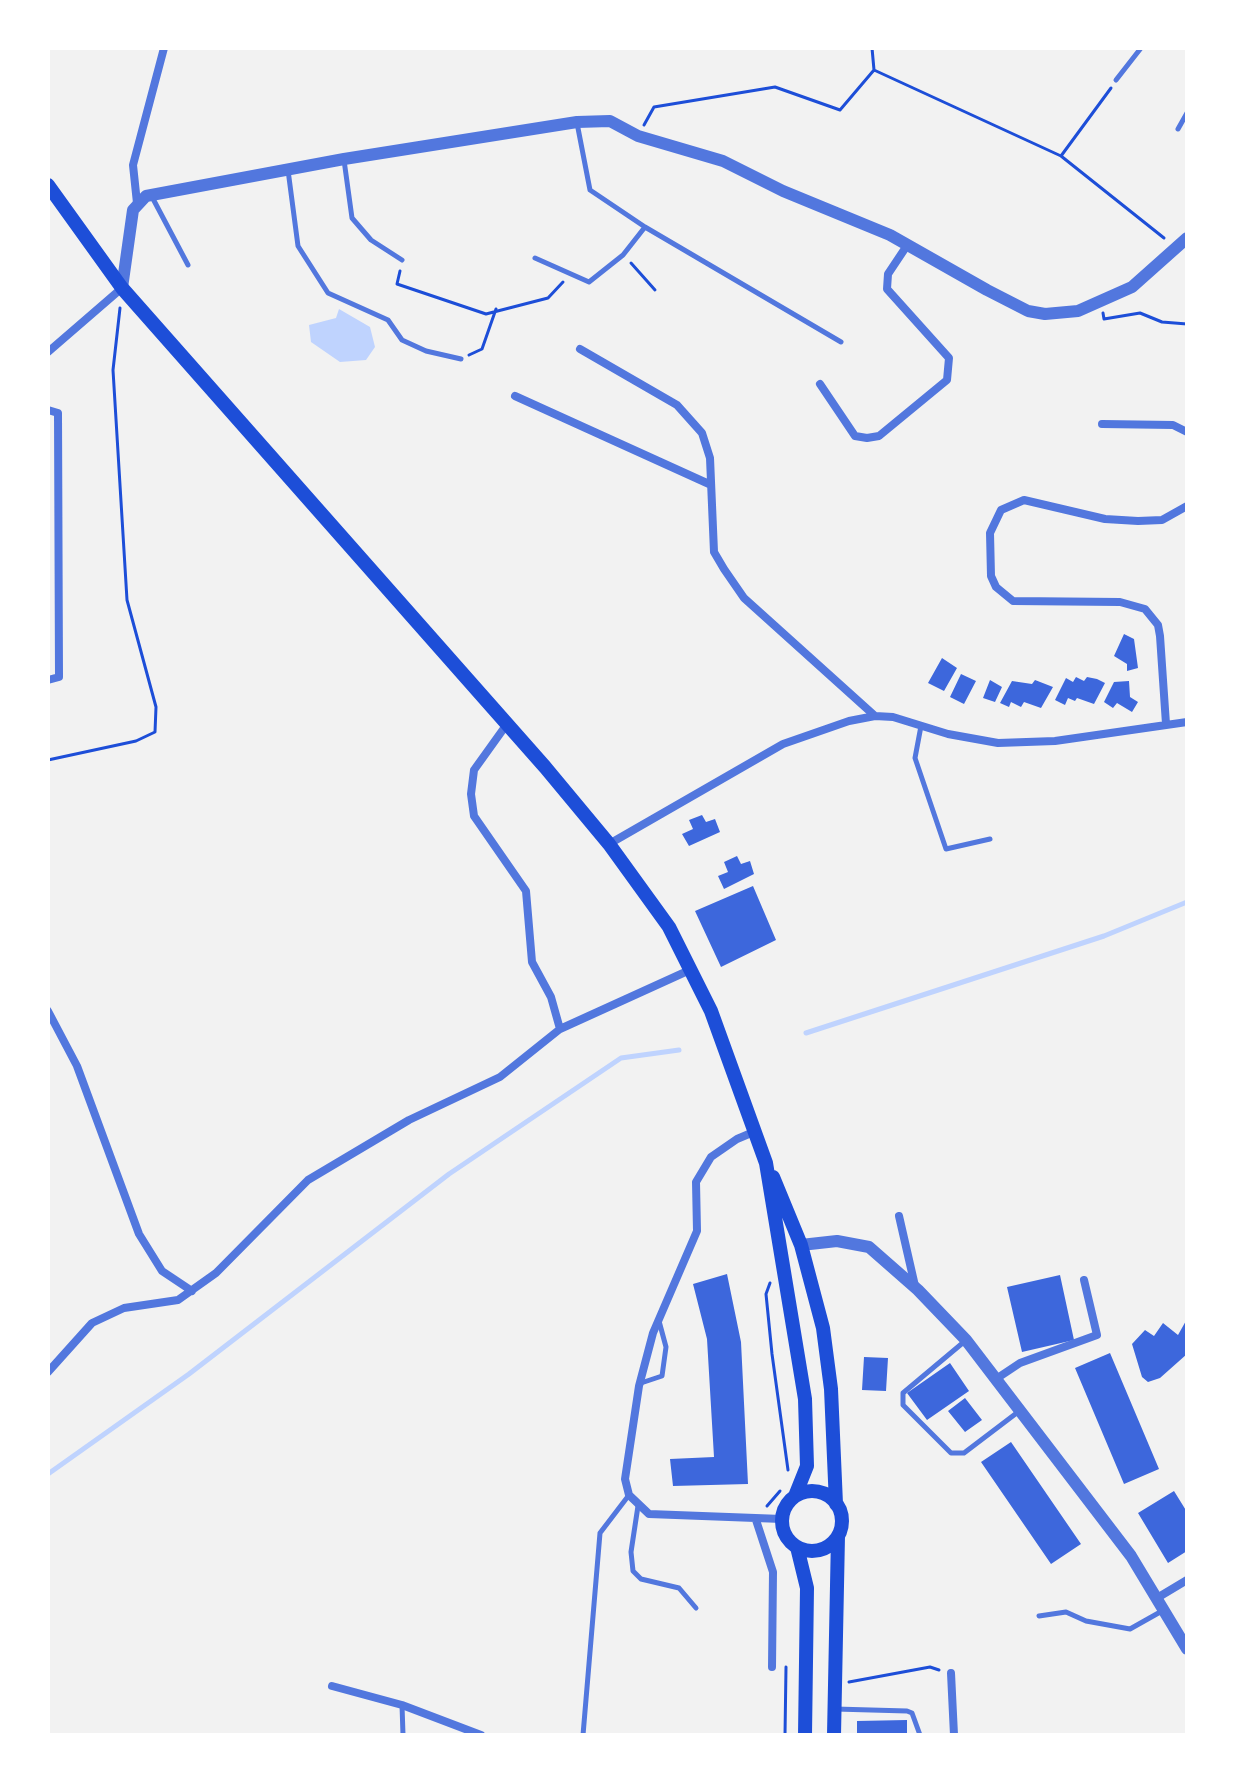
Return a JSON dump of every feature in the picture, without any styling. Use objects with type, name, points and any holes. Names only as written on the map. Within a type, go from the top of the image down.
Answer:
[{"type":"main road","points":[[48,185],[122,288],[609,844],[645,891],[692,969],[711,1011],[766,1163],[801,1245],[828,1355],[836,1504],[842,1520],[838,1536],[834,1735]]},
{"type":"main road","points":[[766,1163],[805,1399],[807,1466],[782,1519],[785,1534],[797,1547],[807,1588],[805,1735]]},
{"type":"main road","points":[[795,1496],[813,1491],[823,1493],[836,1504]]},
{"type":"main road","points":[[797,1547],[824,1549],[838,1536]]},
{"type":"street","points":[[137,203],[133,165],[164,48]]},
{"type":"street","points":[[48,352],[122,288],[133,210],[137,203],[151,195],[344,159],[577,122],[610,121],[638,136],[723,161],[908,244],[1028,311],[1062,314],[1101,301],[1132,287],[1182,243]]},
{"type":"street","points":[[820,384],[855,436],[867,438],[879,436],[947,380],[949,358],[887,289],[888,274],[908,244]]},
{"type":"street","points":[[580,349],[677,405],[702,433],[710,458],[714,552],[744,598],[875,716]]},
{"type":"street","points":[[515,396],[709,484]]},
{"type":"street","points":[[48,410],[58,413],[59,662],[59,677],[48,680]]},
{"type":"street","points":[[1102,424],[1173,425],[1187,432]]},
{"type":"street","points":[[1166,724],[1158,625],[1145,609],[1120,602],[1013,601],[996,587],[991,576],[990,533],[1001,510],[1024,500],[1105,519],[1138,521],[1162,520],[1187,506]]},
{"type":"street","points":[[609,844],[783,744],[815,730],[875,716],[975,741],[1013,743],[1187,722]]},
{"type":"street","points":[[507,724],[474,770],[471,794],[474,816],[526,891],[532,962],[551,997],[560,1029]]},
{"type":"street","points":[[48,1372],[92,1323],[124,1308],[178,1300],[192,1291],[216,1273],[308,1180],[409,1120],[500,1077],[560,1029],[692,969]]},
{"type":"street","points":[[48,1011],[77,1066],[139,1234],[162,1271],[192,1291]]},
{"type":"street","points":[[756,1131],[722,1148],[701,1170],[694,1196],[697,1231],[658,1320],[639,1384],[625,1459],[629,1495],[638,1506],[660,1516],[782,1519]]},
{"type":"street","points":[[899,1216],[915,1287]]},
{"type":"street","points":[[801,1245],[837,1241],[869,1247],[915,1287],[966,1340],[1131,1556],[1187,1649]]},
{"type":"street","points":[[996,1379],[1020,1363],[1097,1335],[1084,1280]]},
{"type":"street","points":[[756,1520],[773,1572],[772,1667]]},
{"type":"street","points":[[1161,1604],[1187,1580]]},
{"type":"street","points":[[951,1673],[954,1735]]},
{"type":"street","points":[[332,1686],[402,1705],[481,1735]]},
{"type":"lane","points":[[1116,80],[1141,48]]},
{"type":"lane","points":[[1178,129],[1187,113]]},
{"type":"lane","points":[[577,122],[590,190],[645,227],[841,342]]},
{"type":"lane","points":[[344,159],[352,218],[371,240],[402,260]]},
{"type":"lane","points":[[288,169],[298,246],[328,293],[388,320],[402,340],[426,351],[461,359]]},
{"type":"lane","points":[[151,195],[188,265]]},
{"type":"lane","points":[[535,258],[589,282],[623,255],[645,227]]},
{"type":"lane","points":[[921,726],[915,758],[946,849],[990,839]]},
{"type":"lane","points":[[639,1384],[662,1376],[666,1347],[658,1320]]},
{"type":"lane","points":[[966,1340],[903,1393],[903,1405],[951,1453],[964,1453],[1020,1411]]},
{"type":"lane","points":[[583,1735],[600,1533],[629,1495]]},
{"type":"lane","points":[[638,1506],[631,1552],[633,1571],[641,1579],[679,1588],[696,1608]]},
{"type":"lane","points":[[1039,1616],[1066,1612],[1086,1621],[1130,1629],[1161,1604]]},
{"type":"lane","points":[[402,1705],[403,1735]]},
{"type":"lane","points":[[834,1709],[907,1711],[912,1713],[920,1735]]},
{"type":"path","points":[[638,136],[654,107],[775,87],[840,110],[874,70],[872,48]]},
{"type":"path","points":[[874,70],[1061,156],[1182,243]]},
{"type":"path","points":[[1061,156],[1116,80]]},
{"type":"path","points":[[623,255],[655,290]]},
{"type":"path","points":[[402,260],[397,284],[486,314],[548,298],[571,274]]},
{"type":"path","points":[[48,760],[136,741],[155,732],[156,707],[127,600],[113,370],[122,288]]},
{"type":"path","points":[[1101,301],[1104,319],[1140,313],[1162,322],[1187,324]]},
{"type":"path","points":[[461,359],[482,349],[496,309]]},
{"type":"path","points":[[834,1685],[930,1667],[951,1673]]},
{"type":"water","points":[[339,309],[370,327],[375,347],[366,360],[340,362],[311,342],[309,325],[336,318]]},
{"type":"building","points":[[1124,634],[1134,639],[1138,668],[1127,671],[1127,664],[1114,656]]},
{"type":"building","points":[[942,658],[957,668],[944,691],[928,683]]},
{"type":"building","points":[[961,674],[976,681],[964,704],[950,697]]},
{"type":"building","points":[[1076,677],[1105,683],[1094,704],[1077,698],[1075,701],[1068,698],[1065,705],[1055,700],[1066,678],[1073,682]]},
{"type":"building","points":[[990,680],[1002,687],[995,702],[983,698]]},
{"type":"building","points":[[1035,680],[1053,687],[1041,708],[1024,702],[1021,707],[1011,702],[1009,707],[1000,703],[1012,681],[1032,684]]},
{"type":"building","points":[[1129,681],[1130,697],[1138,702],[1132,712],[1117,703],[1113,708],[1104,702],[1114,682]]},
{"type":"building","points":[[702,815],[706,822],[715,819],[720,832],[689,846],[682,834],[693,829],[689,820]]},
{"type":"building","points":[[737,856],[741,864],[750,861],[754,874],[724,889],[718,876],[728,872],[724,862]]},
{"type":"building","points":[[753,886],[776,940],[721,967],[695,911]]},
{"type":"building","points":[[727,1274],[741,1342],[748,1484],[673,1486],[670,1459],[714,1457],[707,1339],[693,1284]]},
{"type":"building","points":[[1060,1275],[1074,1340],[1022,1352],[1007,1287]]},
{"type":"building","points":[[1187,1319],[1187,1354],[1160,1378],[1148,1382],[1142,1377],[1132,1344],[1145,1330],[1154,1336],[1163,1323],[1178,1335]]},
{"type":"building","points":[[1110,1353],[1159,1469],[1124,1484],[1075,1368]]},
{"type":"building","points":[[864,1357],[888,1358],[886,1391],[862,1390]]},
{"type":"building","points":[[950,1363],[969,1391],[927,1420],[907,1393]]},
{"type":"building","points":[[965,1398],[982,1420],[965,1432],[948,1411]]},
{"type":"building","points":[[1011,1442],[1081,1544],[1051,1564],[981,1462]]},
{"type":"building","points":[[1174,1491],[1187,1512],[1187,1551],[1168,1563],[1138,1513]]},
{"type":"building","points":[[907,1720],[907,1735],[857,1735],[857,1721]]},
{"type":"waterway","points":[[806,1033],[1104,936],[1187,902]]},
{"type":"waterway","points":[[48,1474],[189,1374],[449,1174],[621,1058],[679,1050]]}]
